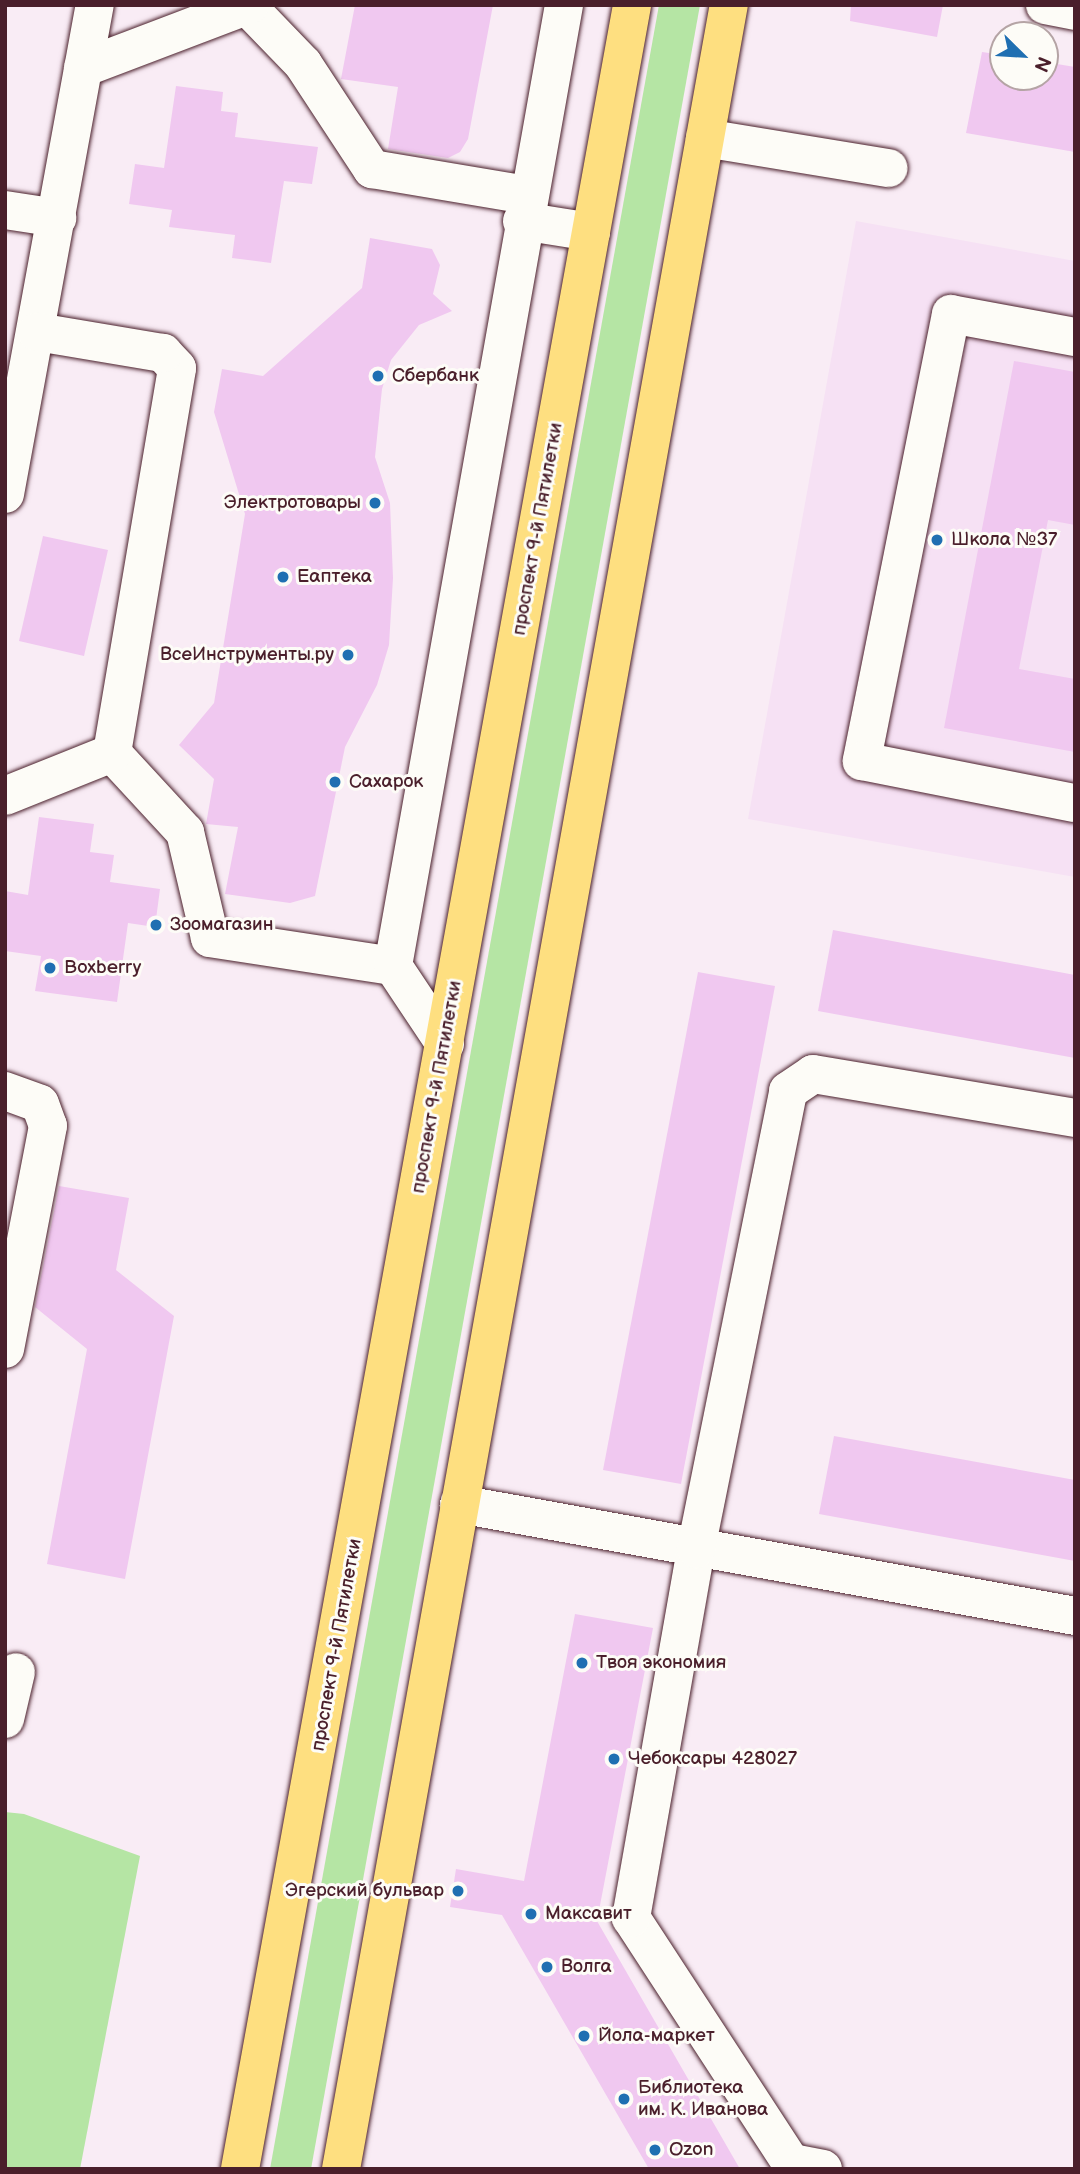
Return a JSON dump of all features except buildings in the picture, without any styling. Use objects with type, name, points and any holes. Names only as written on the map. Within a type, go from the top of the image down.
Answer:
[{"type":"main road","name":"проспект 9-й Пятилетки","points":[[240,2169],[632,5]]},
{"type":"main road","points":[[341,2169],[729,5]]},
{"type":"lane","points":[[6,491],[96,5]]},
{"type":"lane","points":[[445,1044],[393,966],[524,208],[564,5]]},
{"type":"lane","points":[[1045,5],[1075,11]]},
{"type":"lane","points":[[83,68],[249,7],[303,64],[372,169],[524,208],[591,232]]},
{"type":"lane","points":[[705,138],[888,168]]},
{"type":"lane","points":[[5,210],[57,218]]},
{"type":"lane","points":[[1075,337],[950,314],[862,761],[1075,803]]},
{"type":"lane","points":[[37,332],[163,353],[177,368],[112,753]]},
{"type":"lane","points":[[112,753],[185,832],[210,939],[393,966]]},
{"type":"lane","points":[[5,796],[112,753]]},
{"type":"lane","points":[[823,2169],[791,2164],[631,1918],[696,1549],[788,1091],[813,1074],[1075,1118]]},
{"type":"lane","points":[[5,1090],[40,1104],[48,1126],[5,1349]]},
{"type":"lane","points":[[459,1504],[1075,1616]]},
{"type":"lane","points":[[5,1718],[16,1672]]},
{"type":"shaded area","name":"Школа №37","points":[[856,221],[1075,261],[1075,877],[748,819]]},
{"type":"green space","points":[[659,5],[700,5],[311,2169],[270,2169]]},
{"type":"green space","points":[[5,1812],[24,1814],[140,1856],[80,2169],[5,2169]]},
{"type":"place","name":"Сбербанк","points":[[378,376]]},
{"type":"place","name":"Электротовары","points":[[375,503]]},
{"type":"place","name":"Школа №37","points":[[937,540]]},
{"type":"place","name":"Еаптека","points":[[283,577]]},
{"type":"place","name":"ВсеИнструменты.ру","points":[[348,655]]},
{"type":"place","name":"Сахарок","points":[[335,782]]},
{"type":"place","name":"Зоомагазин","points":[[156,925]]},
{"type":"place","name":"Boxberry","points":[[50,968]]},
{"type":"place","name":"Твоя экономия","points":[[582,1663]]},
{"type":"place","name":"Чебоксары 428027","points":[[614,1759]]},
{"type":"place","name":"Эгерский бульвар","points":[[458,1891]]},
{"type":"place","name":"Максавит","points":[[531,1914]]},
{"type":"place","name":"Волга","points":[[547,1967]]},
{"type":"place","name":"Йола-маркет","points":[[584,2036]]},
{"type":"place","name":"Библиотека им. К. Иванова","points":[[624,2099]]},
{"type":"place","name":"Ozon","points":[[655,2150]]}]
